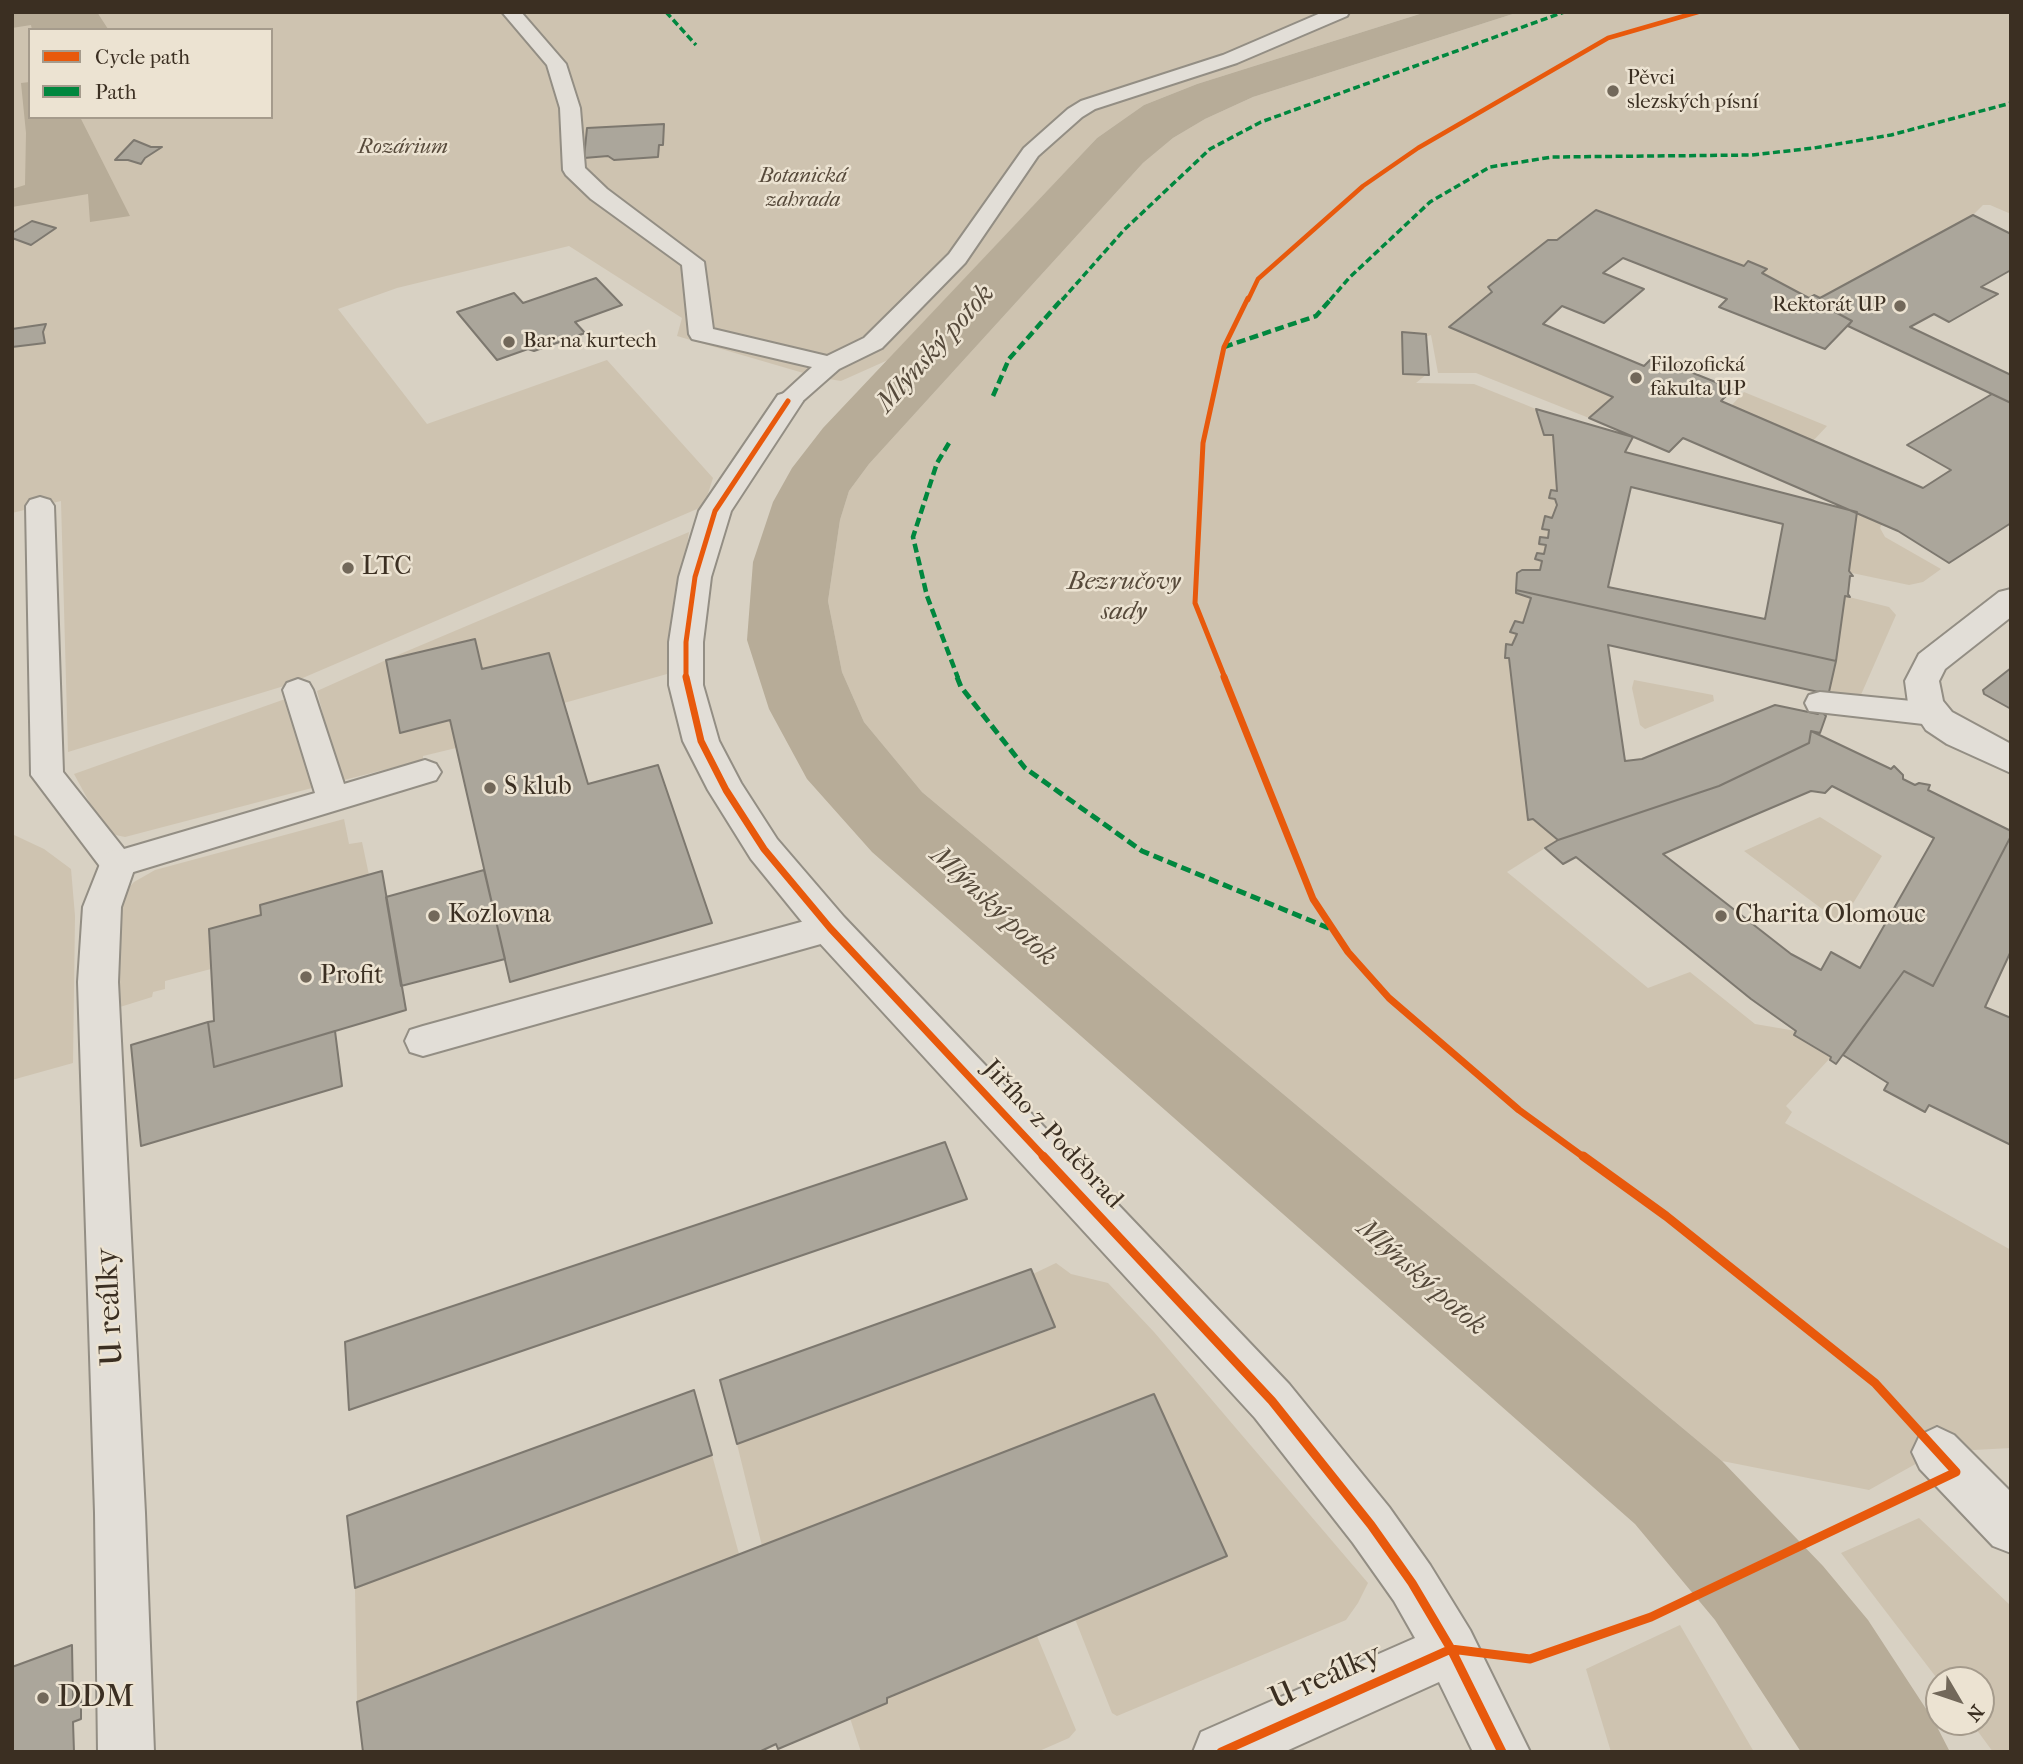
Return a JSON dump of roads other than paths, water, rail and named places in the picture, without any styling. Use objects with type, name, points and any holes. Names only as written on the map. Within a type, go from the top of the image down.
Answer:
[{"type":"street","name":"Jiřího z Poděbrad","points":[[788,401],[715,511],[695,577],[685,642],[687,685],[701,741],[726,790],[764,849],[830,928],[1272,1401],[1371,1525],[1412,1583],[1451,1649],[1502,1752]]},
{"type":"street","points":[[2011,600],[1931,662],[1922,681],[1923,693],[1933,713],[1948,728],[2011,760]]},
{"type":"street","name":"U reálky","points":[[117,864],[102,907],[98,982],[120,1513],[126,1752]]},
{"type":"street","points":[[1937,1452],[2011,1528]]},
{"type":"street","name":"U reálky","points":[[1221,1752],[1451,1649]]},
{"type":"lane","points":[[511,12],[556,64],[570,108],[574,170],[600,194],[692,262],[701,334],[830,364]]},
{"type":"lane","points":[[788,401],[830,364],[873,343],[957,258],[997,197],[1031,152],[1075,113],[1088,105],[1230,59],[1340,12]]},
{"type":"lane","points":[[40,506],[47,775],[117,864],[425,772]]},
{"type":"lane","points":[[298,690],[333,799]]},
{"type":"lane","points":[[1820,703],[1933,713]]},
{"type":"lane","points":[[423,1041],[830,928]]},
{"type":"water","points":[[12,12],[97,12],[107,28],[32,28],[31,25],[12,28]]},
{"type":"water","name":"Mlýnský potok","points":[[1426,12],[1519,12],[1253,97],[1205,119],[1173,138],[1143,163],[869,464],[849,491],[840,520],[828,601],[842,672],[864,722],[922,792],[1722,1461],[1823,1566],[1868,1620],[1925,1707],[1925,1736],[1942,1736],[1950,1752],[1801,1752],[1715,1620],[1635,1524],[872,852],[807,779],[769,709],[747,640],[753,562],[773,502],[792,468],[823,428],[1097,138],[1144,105],[1197,84]]},
{"type":"water","points":[[28,82],[28,119],[81,119],[130,216],[90,222],[88,194],[12,207],[12,189],[25,185],[26,133],[21,83]]},
{"type":"place","name":"Pěvci slezských písní","points":[[1613,91]]},
{"type":"place","name":"Rektorát UP","points":[[1900,306]]},
{"type":"place","name":"Bar na kurtech","points":[[509,342]]},
{"type":"place","name":"Filozofická fakulta UP","points":[[1636,378]]},
{"type":"place","name":"LTC","points":[[348,568]]},
{"type":"place","name":"S klub","points":[[490,788]]},
{"type":"place","name":"Kozlovna","points":[[434,916]]},
{"type":"place","name":"Charita Olomouc","points":[[1721,916]]},
{"type":"place","name":"Profit","points":[[306,977]]},
{"type":"place","name":"DDM","points":[[43,1698]]},
{"type":"park label","name":"Rozárium","points":[[403,148]]},
{"type":"park label","name":"Botanická zahrada","points":[[803,189]]},
{"type":"park label","name":"Bezručovy sady","points":[[1124,598]]}]
